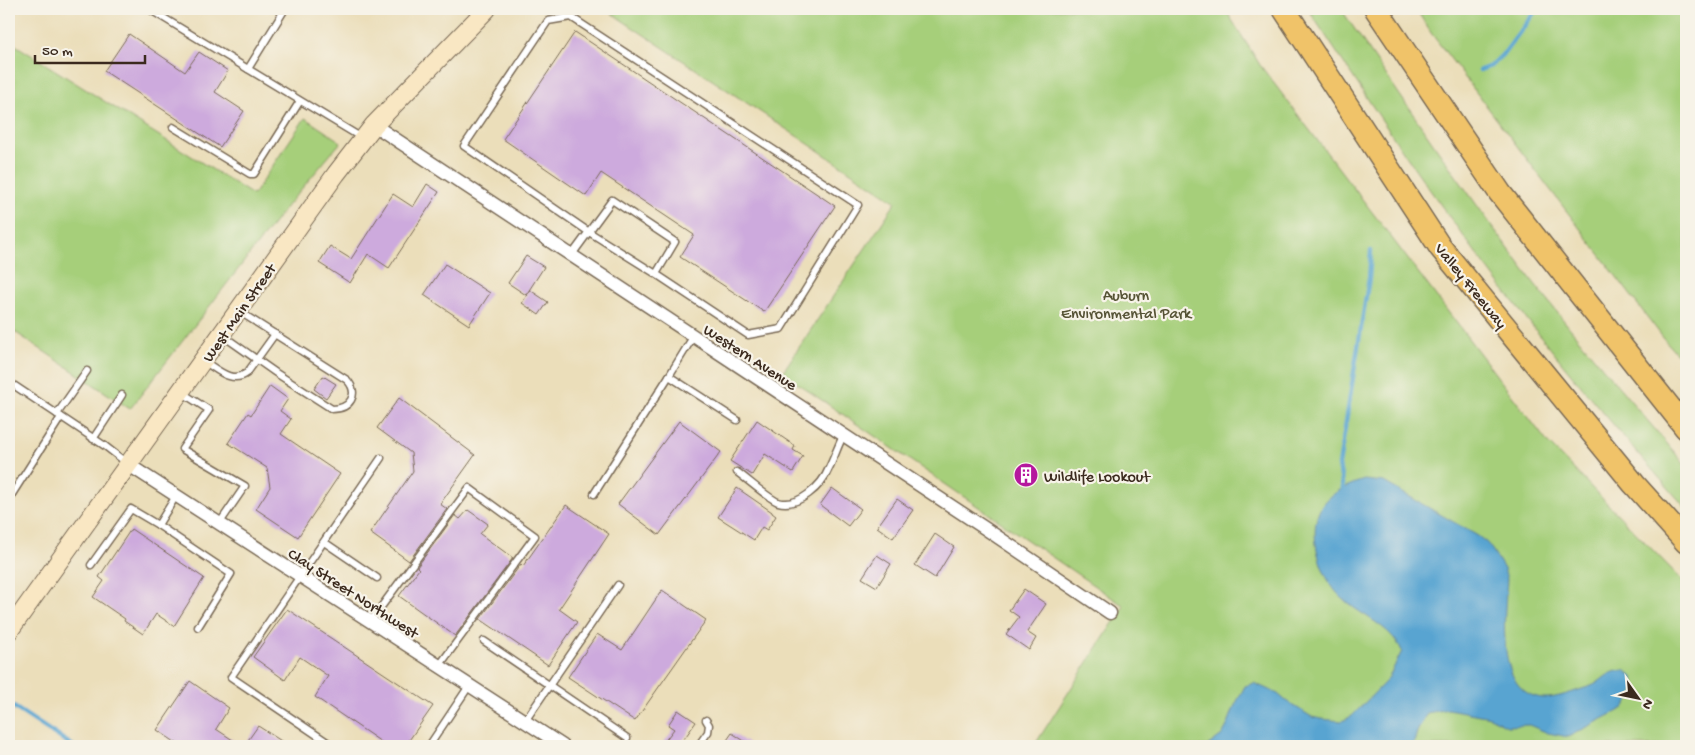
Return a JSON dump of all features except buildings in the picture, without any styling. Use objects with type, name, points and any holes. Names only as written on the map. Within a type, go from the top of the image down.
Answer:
[{"type":"highway","name":"Valley Freeway","points":[[1284,9],[1440,247],[1634,484],[1686,542]]},
{"type":"highway","points":[[1376,9],[1500,193],[1686,428]]},
{"type":"main road","name":"West Main Street","points":[[9,631],[336,174],[369,132],[487,9]]},
{"type":"street","name":"Western Avenue","points":[[369,132],[571,256],[1110,613]]},
{"type":"street","name":"Clay Street Northwest","points":[[128,465],[563,746]]},
{"type":"lane","points":[[149,9],[300,101],[369,132]]},
{"type":"lane","points":[[248,69],[285,9]]},
{"type":"lane","points":[[571,17],[858,205],[781,329],[748,335],[589,232],[464,146],[548,21],[571,17]]},
{"type":"lane","points":[[173,128],[250,174],[254,174],[300,101]]},
{"type":"lane","points":[[571,256],[612,200],[675,242],[656,274]]},
{"type":"lane","points":[[222,334],[256,359],[332,409],[347,406],[352,399],[354,391],[352,385],[347,380],[239,311]]},
{"type":"lane","points":[[203,361],[229,377],[236,379],[247,373],[274,334]]},
{"type":"lane","points":[[594,494],[693,337]]},
{"type":"lane","points":[[9,499],[87,371]]},
{"type":"lane","points":[[669,376],[737,420]]},
{"type":"lane","points":[[9,382],[93,438],[128,465]]},
{"type":"lane","points":[[181,392],[209,410],[182,449],[245,486],[219,524]]},
{"type":"lane","points":[[93,438],[122,395]]},
{"type":"lane","points":[[737,472],[776,501],[788,504],[802,500],[814,489],[829,470],[843,436]]},
{"type":"lane","points":[[334,746],[231,676],[381,458]]},
{"type":"lane","points":[[370,622],[469,488],[534,536],[438,666]]},
{"type":"lane","points":[[158,525],[176,496]]},
{"type":"lane","points":[[91,565],[131,509],[231,574],[198,627]]},
{"type":"lane","points":[[324,542],[377,578]]},
{"type":"lane","points":[[525,722],[618,585]]},
{"type":"lane","points":[[484,641],[627,738]]},
{"type":"lane","points":[[428,746],[469,686]]},
{"type":"lane","points":[[698,746],[708,732],[709,725],[706,720]]},
{"type":"green space","name":"Auburn Environmental Park","points":[[605,9],[1225,9],[1260,65],[1548,443],[1686,584],[1686,746],[1034,746],[1124,606],[782,373],[896,202]]},
{"type":"green space","points":[[1308,9],[1341,9],[1506,246],[1588,350],[1686,466],[1686,508],[1563,364],[1476,253],[1412,164]]},
{"type":"green space","points":[[1416,9],[1686,9],[1686,364],[1664,339],[1431,33]]},
{"type":"green space","points":[[9,41],[253,195],[305,118],[341,142],[287,206],[130,409],[9,328]]},
{"type":"water","points":[[1364,480],[1384,482],[1487,543],[1504,569],[1507,579],[1505,612],[1506,650],[1516,682],[1527,693],[1543,698],[1560,696],[1593,685],[1612,673],[1625,670],[1633,677],[1635,688],[1624,708],[1568,737],[1548,733],[1529,725],[1507,726],[1490,717],[1448,709],[1427,713],[1417,732],[1413,746],[1207,746],[1222,735],[1245,686],[1254,683],[1278,694],[1312,717],[1342,721],[1352,716],[1388,679],[1402,651],[1390,634],[1348,603],[1333,587],[1326,577],[1321,564],[1315,537],[1319,512],[1325,502],[1338,491]]},
{"type":"waterway","points":[[1480,70],[1491,66],[1505,52],[1537,9]]},
{"type":"waterway","points":[[1346,494],[1343,489],[1339,465],[1369,278],[1371,251]]},
{"type":"waterway","points":[[9,704],[73,746]]},
{"type":"place","name":"Wildlife Lookout","points":[[1026,475]]}]
